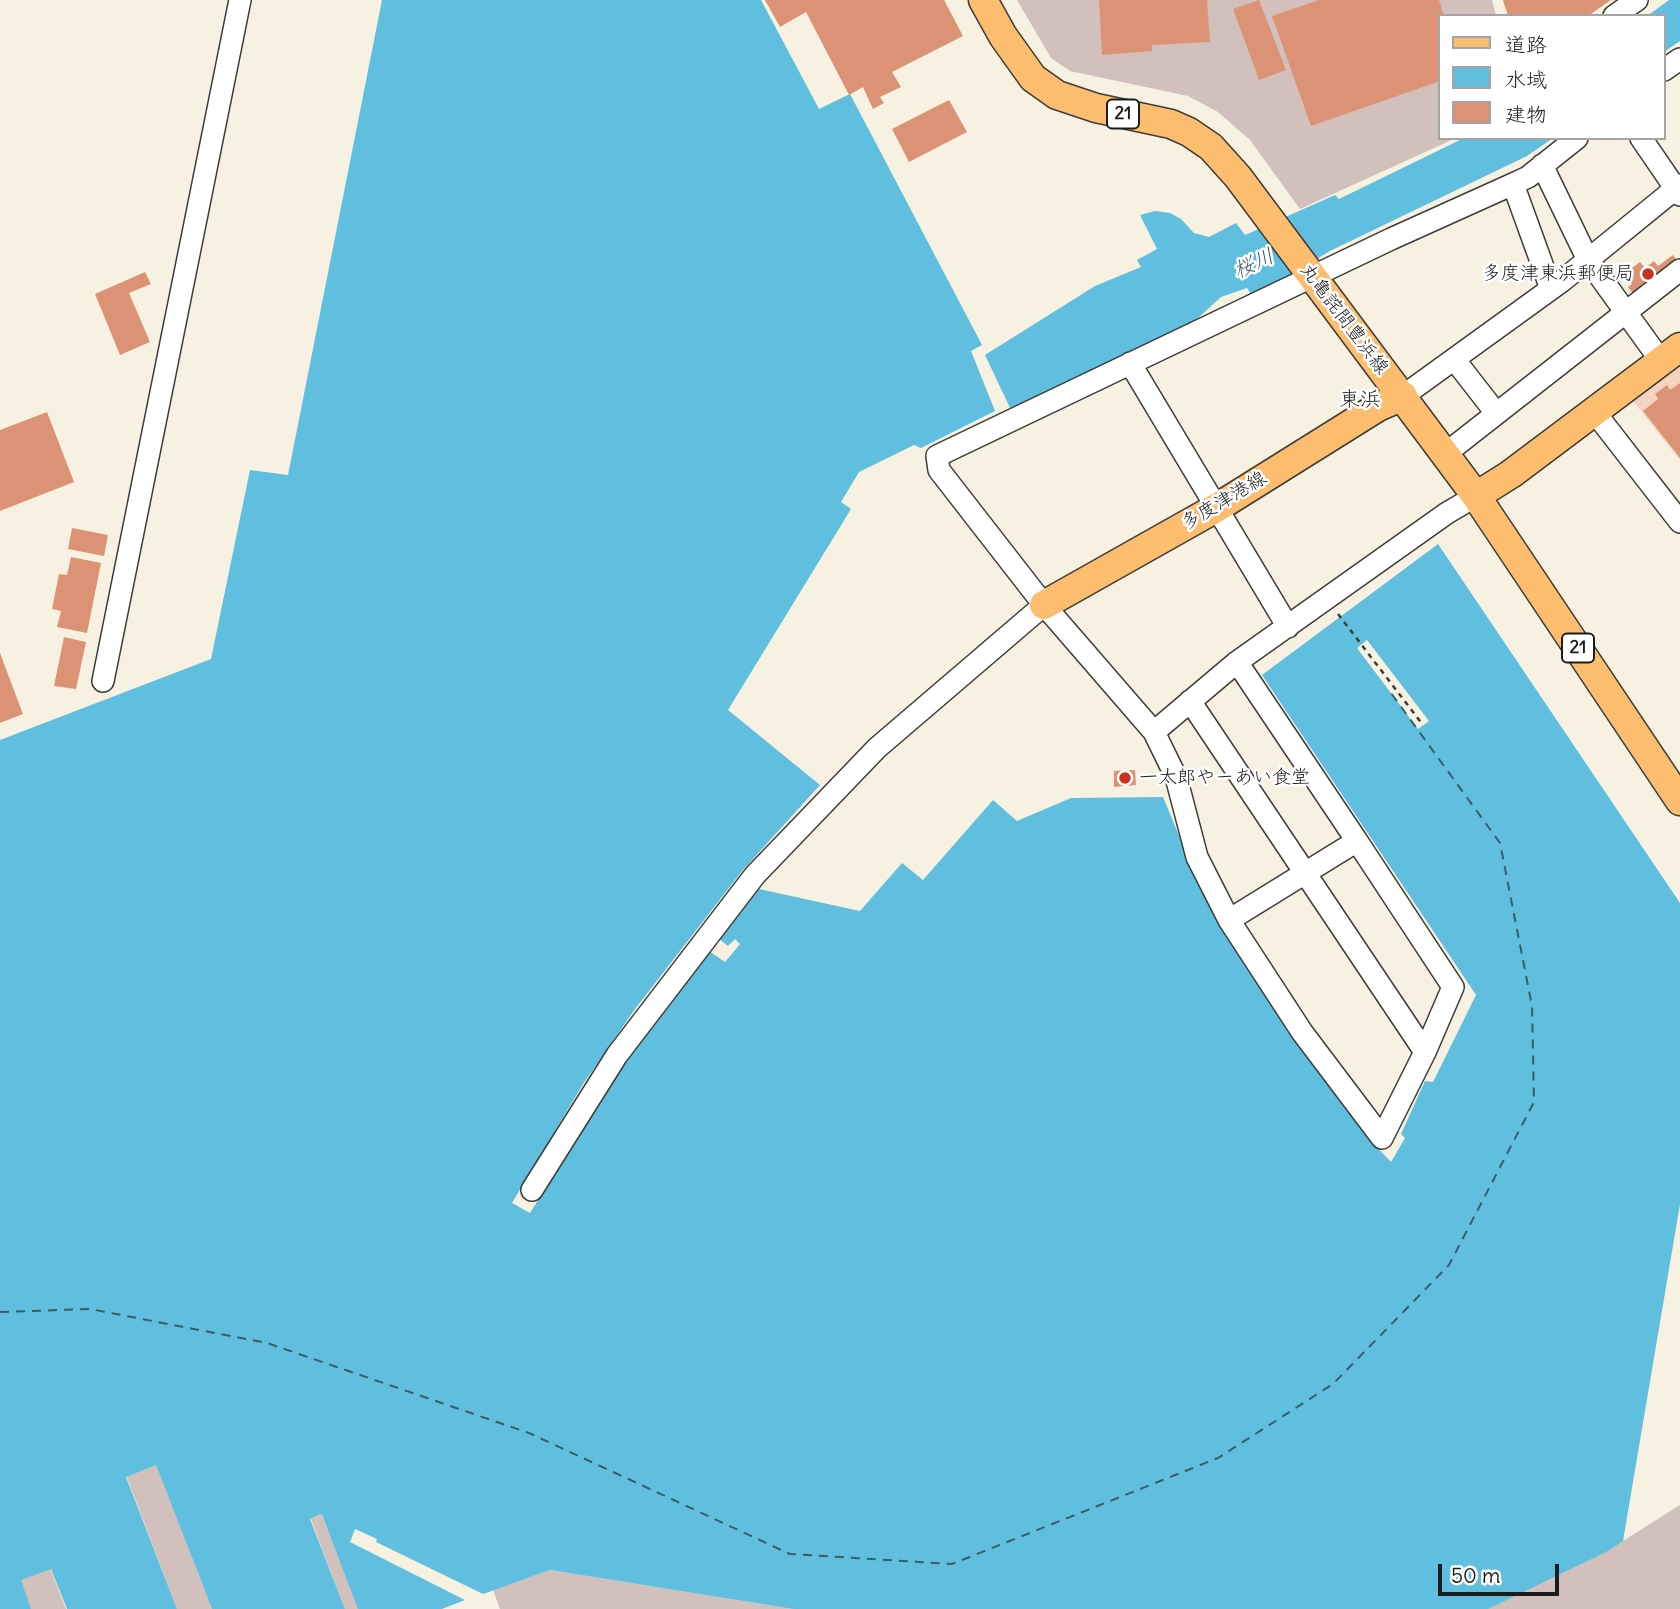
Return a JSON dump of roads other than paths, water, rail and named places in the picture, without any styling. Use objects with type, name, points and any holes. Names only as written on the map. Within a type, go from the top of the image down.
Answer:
[{"type":"main road","name":"丸亀詫間豊浜線","points":[[983,0],[1003,36],[1033,78],[1057,95],[1096,108],[1171,124],[1189,132],[1210,147],[1238,177],[1476,496],[1680,801]]},
{"type":"main road","points":[[1476,496],[1511,474],[1675,351]]},
{"type":"main road","name":"多度津港線","points":[[1044,605],[1218,507],[1378,407],[1403,396]]},
{"type":"street","points":[[103,681],[240,0]]},
{"type":"street","points":[[1617,14],[1637,0]]},
{"type":"street","points":[[1237,662],[1453,987],[1425,1052],[1382,1138],[1302,1032],[1229,920],[1197,857],[1176,778],[1154,732],[1044,605],[939,470],[937,456],[1528,177],[1575,140]]},
{"type":"street","points":[[1403,396],[1551,289],[1678,189],[1643,140]]},
{"type":"street","points":[[1542,165],[1588,260],[1625,312],[1675,351]]},
{"type":"street","points":[[1513,184],[1551,289]]},
{"type":"street","points":[[1446,454],[1680,270]]},
{"type":"street","points":[[1454,359],[1496,414]]},
{"type":"street","points":[[1130,363],[1288,627]]},
{"type":"street","points":[[1593,410],[1680,522]]},
{"type":"street","points":[[1154,732],[1237,662],[1447,513],[1476,496]]},
{"type":"street","points":[[532,1190],[617,1055],[755,875],[877,748],[1044,605]]},
{"type":"street","points":[[1190,701],[1425,1052]]},
{"type":"street","points":[[1229,920],[1357,841]]},
{"type":"water","points":[[382,0],[761,0],[819,109],[850,94],[982,345],[971,351],[995,411],[921,448],[914,445],[859,472],[841,502],[851,509],[728,710],[820,785],[742,871],[635,1009],[583,1084],[512,1203],[530,1213],[645,1034],[709,951],[725,962],[740,944],[735,939],[728,946],[719,939],[759,889],[860,911],[902,863],[923,880],[993,800],[1017,821],[1071,798],[1163,797],[1185,850],[1373,1143],[1391,1162],[1405,1138],[1401,1134],[1425,1081],[1433,1082],[1476,995],[1262,675],[1438,544],[1680,903],[1680,1204],[1623,1541],[1606,1552],[1488,1609],[793,1609],[550,1570],[483,1594],[355,1529],[350,1542],[465,1600],[442,1609],[358,1609],[320,1514],[310,1519],[345,1609],[212,1609],[156,1465],[126,1477],[177,1609],[67,1609],[51,1569],[21,1580],[31,1609],[0,1609],[0,740],[211,659],[250,470],[288,475]]},
{"type":"water","points":[[1669,0],[1680,0],[1680,41],[1666,51],[1666,14],[1650,14]]},
{"type":"water","name":"桜川","points":[[1460,140],[1550,140],[1527,156],[1330,251],[1253,297],[1247,288],[1221,297],[1186,329],[1012,412],[985,355],[1095,286],[1141,267],[1137,260],[1157,249],[1140,215],[1155,211],[1170,213],[1181,219],[1194,233],[1209,237],[1236,223],[1245,235],[1335,195],[1339,199]]},
{"type":"place","name":"多度津東浜郵便局","points":[[1648,274]]},
{"type":"place","name":"一太郎やーあい食堂","points":[[1125,778]]},
{"type":"district","name":"東浜","points":[[1360,400]]}]
